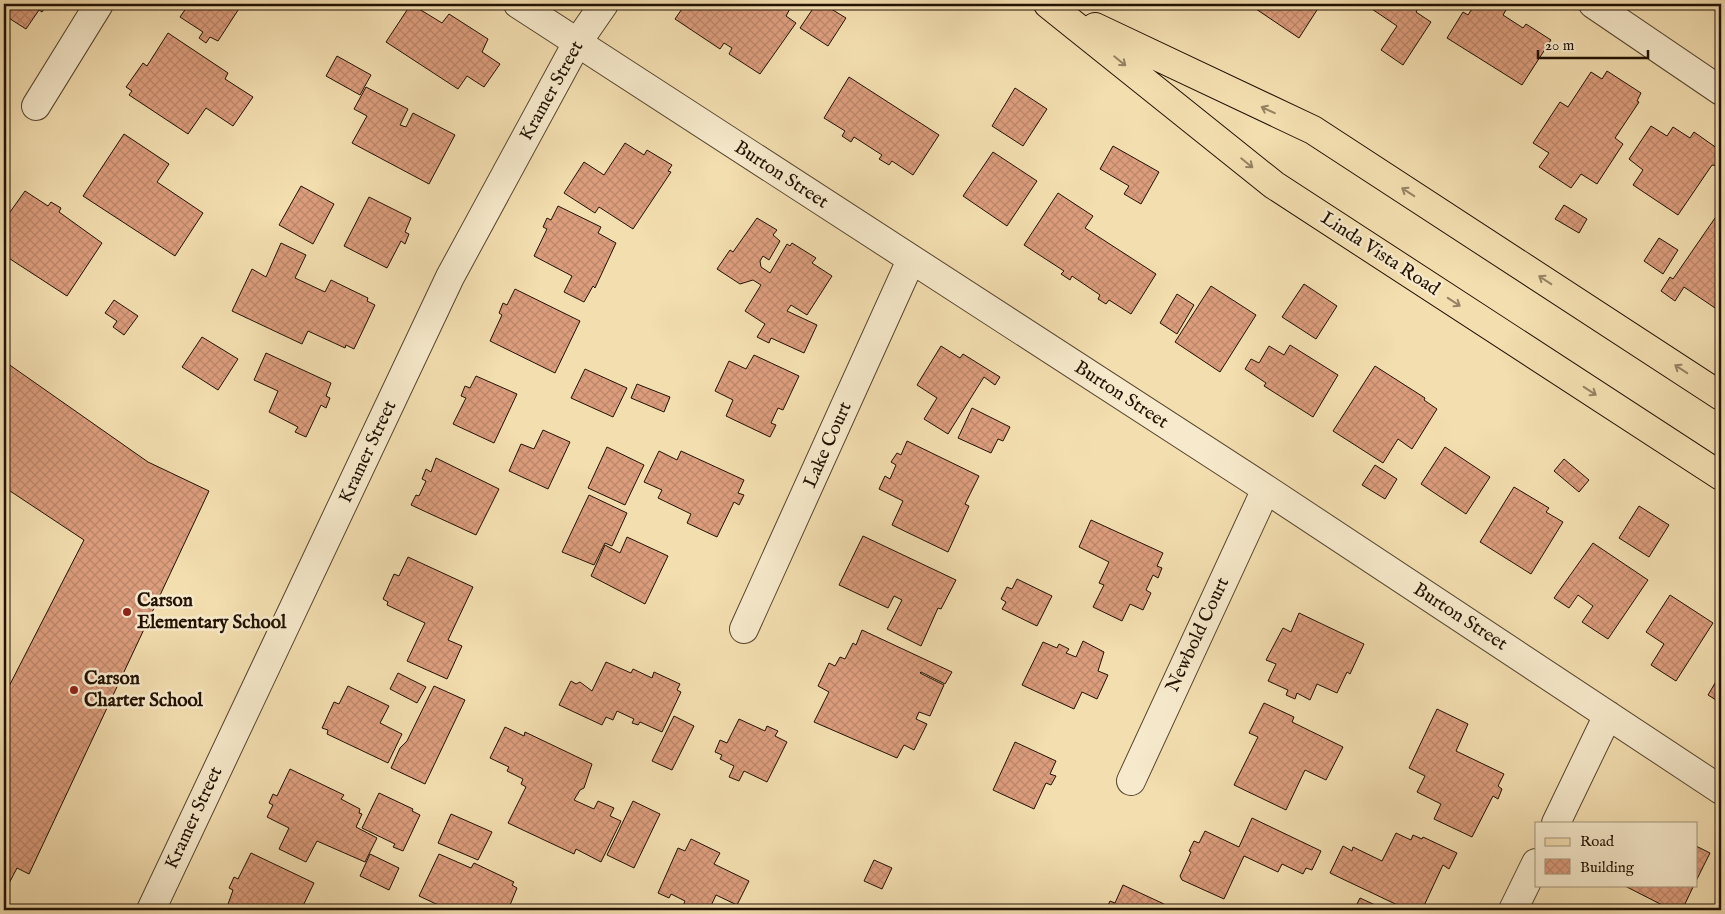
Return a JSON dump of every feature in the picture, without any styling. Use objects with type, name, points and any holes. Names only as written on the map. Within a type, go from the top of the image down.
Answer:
[{"type":"main road","name":"Linda Vista Road","points":[[1051,6],[1313,130],[1721,396]]},
{"type":"main road","name":"Linda Vista Road","points":[[1051,6],[1274,185],[1721,476]]},
{"type":"street","points":[[36,106],[99,4]]},
{"type":"street","name":"Burton Street","points":[[518,4],[577,43],[620,68],[911,260],[1266,489],[1721,790]]},
{"type":"street","name":"Kramer Street","points":[[151,910],[450,278],[577,43],[604,4]]},
{"type":"street","points":[[1593,4],[1721,91]]},
{"type":"street","name":"Lake Court","points":[[744,630],[911,260]]},
{"type":"street","name":"Newbold Court","points":[[1131,781],[1266,489]]},
{"type":"street","points":[[1556,822],[1608,715]]},
{"type":"street","points":[[1514,910],[1535,865]]},
{"type":"building","points":[[4,4],[47,4],[42,12],[39,10],[26,29],[4,15]]},
{"type":"building","points":[[189,4],[242,4],[218,41],[210,37],[206,43],[199,38],[203,32],[180,17]]},
{"type":"building","points":[[411,4],[442,23],[449,14],[488,39],[482,52],[500,64],[484,87],[467,76],[458,89],[386,42]]},
{"type":"building","points":[[682,4],[773,4],[771,7],[773,8],[776,4],[786,4],[791,7],[786,16],[796,23],[760,74],[729,54],[732,48],[724,43],[720,49],[675,19],[684,6]]},
{"type":"building","points":[[816,4],[823,4],[846,18],[828,46],[800,28]]},
{"type":"building","points":[[1255,4],[1307,4],[1317,10],[1299,38],[1253,7]]},
{"type":"building","points":[[1371,4],[1421,4],[1416,12],[1431,22],[1403,65],[1381,50],[1397,26],[1369,7]]},
{"type":"building","points":[[1475,4],[1496,4],[1506,10],[1503,15],[1523,28],[1526,24],[1551,40],[1522,85],[1447,38],[1463,12],[1468,15]]},
{"type":"building","points":[[168,33],[228,73],[225,79],[253,97],[233,126],[206,108],[188,134],[129,95],[132,91],[126,87],[143,63],[147,66]]},
{"type":"building","points":[[337,56],[371,75],[360,95],[326,76]]},
{"type":"building","points":[[1607,71],[1641,93],[1637,101],[1639,102],[1615,138],[1623,144],[1597,184],[1581,174],[1571,188],[1539,167],[1549,153],[1533,143],[1560,102],[1568,107],[1591,72],[1602,79]]},
{"type":"building","points":[[849,77],[939,135],[913,175],[892,161],[889,165],[879,159],[882,155],[854,137],[851,142],[842,136],[845,131],[824,118]]},
{"type":"building","points":[[366,87],[408,109],[400,125],[406,127],[413,113],[455,135],[429,184],[352,143],[367,116],[354,109]]},
{"type":"building","points":[[1015,88],[1047,109],[1023,146],[992,126]]},
{"type":"building","points":[[1651,126],[1667,136],[1673,127],[1690,138],[1694,132],[1721,151],[1721,162],[1718,166],[1712,165],[1678,215],[1633,185],[1643,170],[1629,159]]},
{"type":"building","points":[[124,134],[169,164],[157,182],[203,213],[175,256],[83,196]]},
{"type":"building","points":[[625,143],[644,155],[647,150],[672,165],[668,171],[671,172],[633,229],[599,207],[595,213],[564,193],[584,162],[604,175]]},
{"type":"building","points":[[1113,146],[1159,172],[1141,204],[1124,194],[1129,186],[1100,169]]},
{"type":"building","points":[[993,152],[1037,181],[1007,226],[963,196]]},
{"type":"building","points":[[301,186],[334,204],[313,244],[279,225]]},
{"type":"building","points":[[25,191],[48,206],[51,202],[61,208],[59,212],[102,243],[67,296],[4,255],[4,218]]},
{"type":"building","points":[[1058,193],[1093,216],[1085,228],[1156,274],[1131,314],[1109,300],[1106,304],[1098,299],[1100,295],[1072,276],[1070,280],[1061,274],[1064,271],[1024,245]]},
{"type":"building","points":[[369,197],[411,218],[405,232],[409,234],[405,244],[401,241],[387,268],[344,246]]},
{"type":"building","points":[[1564,205],[1587,219],[1579,233],[1555,219]]},
{"type":"building","points":[[558,206],[601,227],[598,233],[616,243],[595,288],[593,286],[584,302],[564,292],[572,276],[534,256],[547,229],[543,227],[547,218],[551,220]]},
{"type":"building","points":[[757,218],[777,230],[773,235],[780,241],[769,260],[763,256],[760,261],[761,267],[770,273],[787,244],[790,246],[792,243],[816,258],[812,263],[832,276],[807,315],[791,305],[787,311],[817,325],[804,353],[771,338],[769,343],[757,337],[765,324],[745,311],[761,285],[753,280],[740,284],[717,269],[730,250],[733,252]]},
{"type":"building","points":[[1715,218],[1721,223],[1721,312],[1684,287],[1675,301],[1661,291],[1670,277],[1673,279]]},
{"type":"building","points":[[1659,238],[1678,250],[1663,274],[1644,261]]},
{"type":"building","points":[[281,243],[306,255],[295,278],[325,292],[331,280],[368,298],[367,301],[375,305],[354,349],[346,345],[345,348],[308,331],[302,344],[232,311],[252,269],[266,277]]},
{"type":"building","points":[[1304,284],[1337,306],[1316,339],[1282,317]]},
{"type":"building","points":[[1211,286],[1256,315],[1220,372],[1175,342]]},
{"type":"building","points":[[515,289],[580,321],[555,373],[490,341],[502,315],[499,313],[503,303],[507,305]]},
{"type":"building","points":[[1177,294],[1194,305],[1177,334],[1160,323]]},
{"type":"building","points":[[114,300],[138,316],[124,335],[113,327],[117,321],[105,313]]},
{"type":"building","points":[[202,337],[238,359],[218,390],[182,367]]},
{"type":"building","points":[[1290,345],[1338,375],[1313,417],[1264,386],[1266,383],[1245,369],[1251,359],[1259,363],[1269,346],[1284,355]]},
{"type":"building","points":[[941,346],[960,358],[963,354],[1000,377],[995,385],[984,377],[948,434],[924,419],[937,398],[917,385]]},
{"type":"building","points":[[266,353],[331,383],[326,396],[330,398],[326,408],[321,405],[306,437],[295,432],[298,427],[269,412],[278,391],[254,380]]},
{"type":"building","points":[[754,355],[799,376],[783,410],[778,408],[771,423],[776,425],[770,437],[726,416],[733,400],[715,391],[729,361],[746,369]]},
{"type":"building","points":[[4,361],[148,462],[209,491],[29,874],[17,868],[4,893],[4,696],[84,540],[4,487]]},
{"type":"building","points":[[1375,366],[1425,398],[1424,400],[1437,409],[1412,449],[1398,439],[1383,463],[1333,431]]},
{"type":"building","points":[[585,369],[627,388],[613,417],[571,398]]},
{"type":"building","points":[[476,376],[517,394],[494,443],[453,424],[466,398],[461,396],[465,386],[470,388]]},
{"type":"building","points":[[637,384],[670,397],[664,412],[631,398]]},
{"type":"building","points":[[972,408],[1010,427],[1003,441],[998,439],[991,453],[958,438]]},
{"type":"building","points":[[543,430],[570,442],[548,489],[509,471],[521,444],[534,449]]},
{"type":"building","points":[[907,441],[979,476],[965,504],[969,506],[948,552],[892,525],[903,501],[879,489],[885,476],[890,479],[896,465],[891,462],[897,453],[901,455]]},
{"type":"building","points":[[607,447],[644,465],[625,505],[588,488]]},
{"type":"building","points":[[1445,447],[1490,477],[1466,514],[1421,484]]},
{"type":"building","points":[[659,451],[677,460],[681,451],[744,480],[738,493],[744,495],[739,505],[734,502],[717,537],[687,523],[691,514],[658,498],[662,490],[644,482]]},
{"type":"building","points":[[436,458],[499,489],[476,535],[411,505],[416,495],[419,496],[426,481],[422,479],[426,469],[431,472]]},
{"type":"building","points":[[1564,459],[1589,480],[1579,492],[1554,471]]},
{"type":"building","points":[[1375,465],[1397,479],[1385,499],[1362,485]]},
{"type":"building","points":[[1514,487],[1549,508],[1546,512],[1563,522],[1531,574],[1480,542]]},
{"type":"building","points":[[589,495],[627,513],[612,546],[605,543],[594,565],[562,552]]},
{"type":"building","points":[[1639,506],[1669,525],[1649,557],[1619,538]]},
{"type":"building","points":[[1091,520],[1163,553],[1157,566],[1162,568],[1158,578],[1153,575],[1146,590],[1151,593],[1143,610],[1130,604],[1122,621],[1093,607],[1104,585],[1099,583],[1109,562],[1079,547]]},
{"type":"building","points":[[863,536],[956,580],[941,609],[938,608],[921,646],[887,629],[902,600],[894,596],[888,608],[839,585]]},
{"type":"building","points":[[627,537],[668,556],[645,604],[591,576],[605,545],[620,553]]},
{"type":"building","points":[[1593,543],[1648,580],[1608,639],[1582,622],[1593,606],[1578,595],[1569,608],[1554,598]]},
{"type":"building","points":[[408,557],[473,587],[448,640],[462,646],[447,679],[407,661],[425,623],[387,605],[388,602],[383,599],[394,574],[399,576]]},
{"type":"building","points":[[1017,579],[1052,596],[1037,626],[1002,609],[1006,602],[1001,599],[1007,587],[1012,589]]},
{"type":"building","points":[[1670,595],[1713,623],[1676,681],[1651,665],[1664,644],[1646,632]]},
{"type":"building","points":[[1299,613],[1364,644],[1350,674],[1347,672],[1337,693],[1317,684],[1310,700],[1297,693],[1295,699],[1286,695],[1288,690],[1268,681],[1276,664],[1266,660],[1283,628],[1291,632]]},
{"type":"building","points":[[862,630],[952,672],[945,684],[920,673],[944,685],[930,716],[919,712],[916,719],[927,724],[914,750],[904,745],[897,758],[814,722],[829,692],[818,686],[829,663],[835,666],[840,657],[845,659],[853,643],[856,645]]},
{"type":"building","points":[[1083,641],[1104,652],[1098,671],[1108,675],[1097,699],[1082,692],[1074,709],[1022,685],[1043,642],[1057,648],[1059,644],[1069,649],[1066,653],[1076,657]]},
{"type":"building","points":[[606,662],[631,673],[633,669],[652,678],[654,672],[680,684],[677,690],[681,692],[662,732],[640,722],[638,725],[632,723],[634,719],[617,711],[613,720],[606,717],[602,725],[559,705],[571,681],[576,684],[580,682],[592,691]]},
{"type":"building","points":[[398,673],[426,687],[417,703],[390,689]]},
{"type":"building","points":[[1721,673],[1721,703],[1708,695]]},
{"type":"building","points":[[348,686],[389,706],[380,723],[402,734],[388,763],[327,734],[328,730],[322,728],[334,702],[339,704]]},
{"type":"building","points":[[434,686],[465,700],[425,784],[391,768],[400,748],[407,741]]},
{"type":"building","points":[[1264,703],[1294,717],[1292,722],[1343,747],[1326,780],[1305,770],[1286,810],[1234,785],[1258,737],[1249,733]]},
{"type":"building","points":[[1437,709],[1468,724],[1456,751],[1504,774],[1498,786],[1502,789],[1498,799],[1493,796],[1472,837],[1434,819],[1441,804],[1417,792],[1425,776],[1409,768]]},
{"type":"building","points":[[674,716],[694,726],[672,770],[652,761]]},
{"type":"building","points":[[739,719],[765,731],[767,726],[778,731],[775,736],[787,742],[767,782],[744,771],[739,781],[729,777],[734,766],[720,759],[722,755],[715,752],[720,740],[727,743]]},
{"type":"building","points":[[505,727],[524,736],[525,732],[592,764],[584,788],[580,790],[574,800],[594,809],[598,801],[614,808],[610,816],[621,821],[601,862],[576,849],[574,854],[508,823],[526,787],[521,784],[523,779],[507,771],[509,767],[490,758]]},
{"type":"building","points":[[1015,742],[1056,761],[1050,774],[1056,776],[1051,785],[1046,783],[1034,809],[993,790]]},
{"type":"building","points":[[290,769],[344,795],[341,799],[360,809],[359,813],[362,814],[356,827],[377,838],[365,862],[317,841],[306,862],[279,849],[289,828],[267,817],[273,805],[269,803],[273,794],[277,796]]},
{"type":"building","points":[[379,793],[413,809],[412,811],[420,815],[403,851],[393,847],[395,844],[362,828]]},
{"type":"building","points":[[633,801],[660,814],[634,868],[607,855]]},
{"type":"building","points":[[451,814],[492,832],[478,860],[438,843]]},
{"type":"building","points":[[1252,818],[1321,851],[1312,870],[1306,868],[1303,874],[1282,864],[1278,872],[1244,856],[1224,899],[1182,880],[1180,876],[1191,852],[1189,851],[1194,841],[1199,843],[1205,831],[1239,847]]},
{"type":"building","points":[[1396,833],[1411,840],[1413,835],[1422,839],[1423,837],[1457,853],[1449,869],[1443,865],[1422,910],[1408,910],[1330,873],[1343,846],[1352,851],[1353,847],[1382,861]]},
{"type":"building","points":[[691,839],[720,853],[714,864],[749,881],[737,905],[716,895],[709,910],[695,906],[691,910],[683,906],[685,901],[671,894],[669,898],[658,893],[678,848],[685,851]]},
{"type":"building","points":[[1698,847],[1710,853],[1698,877]]},
{"type":"building","points":[[251,853],[314,883],[301,910],[226,910],[233,890],[229,888],[234,877],[238,879]]},
{"type":"building","points":[[370,854],[399,868],[389,890],[360,876]]},
{"type":"building","points":[[439,854],[471,868],[474,863],[514,882],[512,885],[517,888],[508,910],[449,910],[419,896]]},
{"type":"building","points":[[874,860],[892,868],[882,889],[864,881]]},
{"type":"building","points":[[1123,885],[1164,904],[1162,910],[1106,910],[1110,901],[1115,903]]},
{"type":"building","points":[[1625,886],[1694,886],[1682,910],[1672,910]]},
{"type":"building","points":[[1360,898],[1386,910],[1354,910]]},
{"type":"place","name":"Carson Elementary School","points":[[127,612]]},
{"type":"place","name":"Carson Charter School","points":[[74,690]]}]
